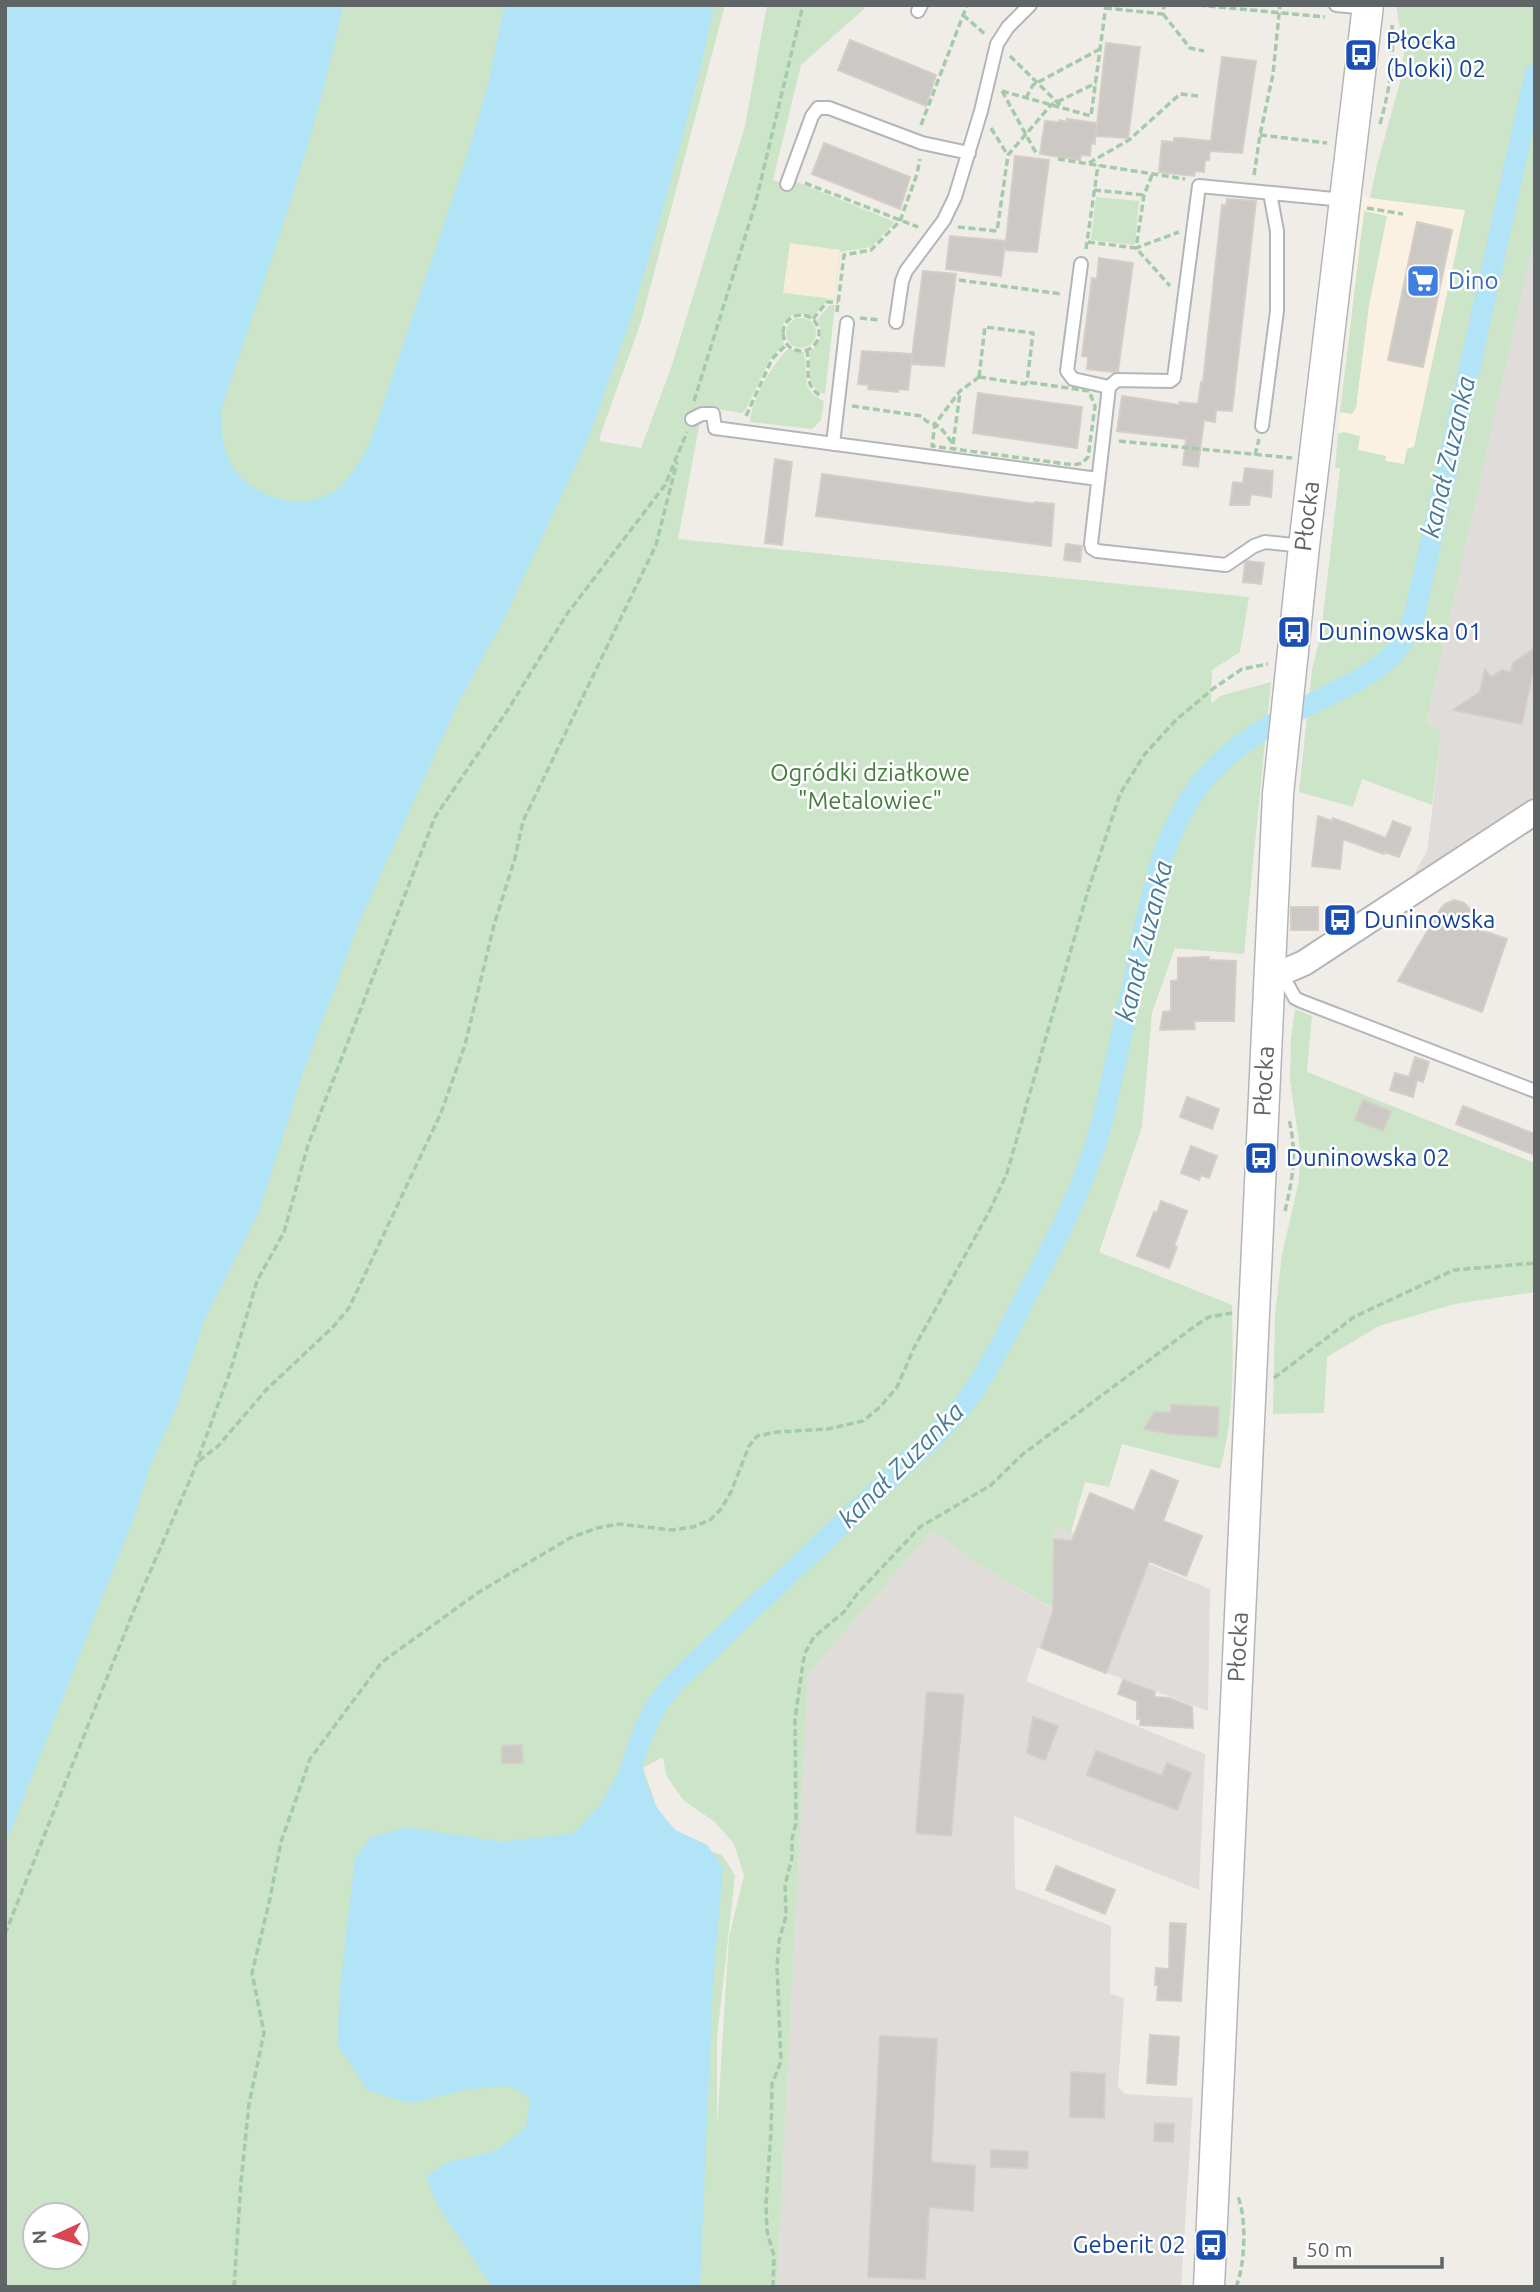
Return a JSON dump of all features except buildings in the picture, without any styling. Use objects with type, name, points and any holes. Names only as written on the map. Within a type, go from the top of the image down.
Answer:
[{"type":"street","name":"Płocka","points":[[1209,2287],[1275,973],[1278,794],[1304,546],[1357,198],[1368,7]]},
{"type":"street","points":[[1275,973],[1304,964],[1535,812]]},
{"type":"lane","points":[[896,322],[906,271],[944,219],[955,197],[981,111],[997,44],[1008,27],[1030,5]]},
{"type":"lane","points":[[1336,5],[1368,7]]},
{"type":"lane","points":[[789,180],[812,116],[818,108],[829,108],[919,142],[969,153]]},
{"type":"lane","points":[[1304,546],[1265,542],[1254,546],[1226,565],[1097,551],[1090,544],[1109,387],[1117,380],[1170,381],[1174,378],[1199,186],[1357,198]]},
{"type":"lane","points":[[1262,426],[1277,311],[1277,231],[1270,193]]},
{"type":"lane","points":[[1081,264],[1068,374],[1073,379],[1109,387]]},
{"type":"lane","points":[[833,444],[847,318]]},
{"type":"lane","points":[[692,419],[702,414],[713,415],[715,428],[1098,479]]},
{"type":"lane","points":[[1275,973],[1295,998],[1301,1001],[1535,1091]]},
{"type":"path","points":[[5,1934],[140,1595],[196,1463],[229,1372],[257,1282],[284,1232],[308,1144],[435,817],[507,711],[567,614],[665,485],[692,419],[691,410],[695,396],[755,205],[803,5]]},
{"type":"path","points":[[896,322],[847,318],[838,302],[844,255],[871,250],[900,221],[917,174],[919,142],[967,5]]},
{"type":"path","points":[[1163,14],[1164,5]]},
{"type":"path","points":[[1198,5],[1329,17]]},
{"type":"path","points":[[1252,191],[1273,74],[1280,5]]},
{"type":"path","points":[[987,86],[1091,116],[1106,6],[1163,14],[1190,48],[1204,51]]},
{"type":"path","points":[[963,15],[1063,108]]},
{"type":"path","points":[[1026,98],[1030,88],[1038,82],[1100,49]]},
{"type":"path","points":[[944,219],[955,226],[998,231],[1008,155],[1051,105],[1096,83]]},
{"type":"path","points":[[1002,91],[1036,153]]},
{"type":"path","points":[[1088,163],[1129,140],[1180,94],[1199,96]]},
{"type":"path","points":[[981,111],[1008,155]]},
{"type":"path","points":[[1260,135],[1337,144]]},
{"type":"path","points":[[1058,159],[1152,176],[1194,180],[1199,186]]},
{"type":"path","points":[[1081,264],[1088,242],[1098,165]]},
{"type":"path","points":[[1136,248],[1144,195],[1152,176]]},
{"type":"path","points":[[789,180],[932,233]]},
{"type":"path","points":[[1094,190],[1144,195]]},
{"type":"path","points":[[1357,198],[1367,208],[1403,214]]},
{"type":"path","points":[[1088,242],[1136,248],[1194,226]]},
{"type":"path","points":[[1136,248],[1184,301]]},
{"type":"path","points":[[959,280],[1077,296]]},
{"type":"path","points":[[813,319],[827,302],[838,302]]},
{"type":"path","points":[[799,315],[813,319],[818,326],[819,338],[816,343],[807,350],[795,350],[787,344],[783,331],[788,320],[799,315]]},
{"type":"path","points":[[979,377],[985,327],[1032,333],[1027,382]]},
{"type":"path","points":[[743,432],[749,407],[770,363],[787,344]]},
{"type":"path","points":[[807,350],[807,372],[812,388],[827,400],[828,388]]},
{"type":"path","points":[[979,377],[1025,384],[1027,382],[1087,390],[1091,394],[1095,407],[1090,454],[1085,461],[1074,465],[932,446],[935,424],[960,391],[979,377]]},
{"type":"path","points":[[953,444],[960,391]]},
{"type":"path","points":[[836,404],[922,416],[926,421],[940,427],[957,449]]},
{"type":"path","points":[[196,1463],[218,1446],[267,1389],[333,1327],[349,1308],[445,1102],[466,1045],[494,925],[515,858],[523,821],[656,545],[682,443],[713,415]]},
{"type":"path","points":[[1103,439],[1300,459]]},
{"type":"path","points":[[234,2287],[249,2104],[264,2033],[252,1973],[281,1842],[310,1759],[382,1662],[479,1592],[570,1538],[597,1528],[619,1524],[672,1530],[693,1527],[710,1520],[721,1509],[731,1492],[749,1446],[757,1436],[849,1426],[863,1421],[880,1407],[897,1387],[914,1348],[990,1210],[1007,1173],[1087,894],[1120,794],[1144,755],[1176,720],[1214,688],[1242,669],[1291,662]]},
{"type":"path","points":[[1270,1382],[1354,1317],[1454,1270],[1535,1263]]},
{"type":"path","points":[[773,2287],[774,2256],[767,2231],[766,2203],[772,2084],[782,2061],[778,1951],[786,1916],[783,1896],[792,1858],[792,1839],[796,1823],[794,1720],[803,1663],[811,1641],[844,1612],[857,1594],[920,1527],[980,1493],[1023,1454],[1195,1326],[1209,1317],[1226,1313],[1240,1314]]},
{"type":"shaded area","points":[[1362,197],[1465,210],[1408,476],[1335,468]]},
{"type":"shaded area","points":[[1535,228],[1535,795],[1413,876],[1427,851],[1442,731],[1426,726]]},
{"type":"shaded area","points":[[1053,1524],[1210,1589],[1208,1711],[1038,1647],[1026,1681],[1205,1754],[1199,1890],[1014,1816],[1015,1888],[1111,1926],[1110,1993],[1124,1999],[1118,2087],[1125,2094],[1193,2098],[1181,2287],[777,2287],[808,1674],[933,1530],[973,1561],[1051,1608]]},
{"type":"green space","name":"Ogródki działkowe \"Metalowiec\"","points":[[5,5],[725,5],[641,322],[600,436],[600,441],[641,448],[671,368],[745,126],[767,5],[866,5],[801,65],[773,180],[785,184],[784,189],[788,190],[792,180],[895,222],[871,247],[840,252],[834,299],[826,299],[812,317],[798,313],[785,321],[781,329],[784,344],[769,361],[745,411],[741,413],[703,406],[678,539],[1249,597],[1240,652],[1212,670],[1211,704],[1220,696],[1271,682],[1244,954],[1175,948],[1152,1013],[1142,1127],[1099,1252],[1232,1305],[1231,1408],[1220,1469],[1122,1444],[1109,1487],[1085,1482],[1071,1532],[1053,1525],[1052,1608],[973,1561],[933,1530],[808,1674],[777,2287],[5,2287]],"holes":[[[663,1757],[666,1775],[683,1800],[715,1822],[734,1844],[744,1875],[729,1937],[717,2128],[717,2038],[735,1875],[722,1855],[675,1830],[657,1808],[643,1768]]]},
{"type":"green space","points":[[1396,5],[1535,5],[1535,232],[1426,725],[1442,730],[1432,805],[1362,779],[1353,807],[1299,792],[1312,670],[1321,633],[1340,469],[1335,468],[1338,434],[1344,432],[1360,436],[1358,450],[1386,456],[1385,461],[1404,464],[1407,449],[1414,447],[1465,210],[1370,198],[1400,82],[1404,52]]},
{"type":"green space","points":[[1096,197],[1139,201],[1135,245],[1091,240]]},
{"type":"green space","points":[[1364,211],[1387,216],[1369,305],[1356,408],[1352,414],[1340,412]]},
{"type":"green space","points":[[830,305],[835,305],[825,394],[818,392],[809,378],[810,351],[820,337],[817,320]]},
{"type":"green space","points":[[801,318],[812,322],[816,333],[812,344],[801,348],[790,344],[786,333],[790,322]]},
{"type":"green space","points":[[788,349],[804,352],[808,386],[816,397],[824,401],[821,420],[812,429],[750,422],[754,404],[764,383]]},
{"type":"green space","points":[[1295,1009],[1312,1016],[1307,1072],[1535,1163],[1535,1292],[1455,1304],[1379,1326],[1327,1357],[1324,1413],[1273,1414],[1275,1315],[1282,1254],[1299,1181],[1300,1149],[1290,1081]]},
{"type":"sand","points":[[790,243],[840,250],[834,299],[783,293]]},
{"type":"water","points":[[5,5],[343,5],[332,57],[304,158],[221,410],[224,446],[235,470],[259,491],[288,501],[304,501],[319,498],[339,488],[354,471],[369,445],[469,150],[487,88],[505,5],[714,5],[701,66],[664,205],[630,321],[588,439],[504,619],[459,701],[361,918],[303,1073],[259,1212],[204,1320],[178,1403],[149,1469],[137,1509],[5,1845]]},
{"type":"water","points":[[643,1768],[657,1808],[675,1830],[707,1845],[723,1868],[713,1983],[700,2287],[492,2287],[436,2203],[426,2176],[448,2162],[496,2151],[526,2127],[530,2098],[509,2086],[469,2089],[410,2103],[368,2091],[337,2044],[340,1987],[355,1858],[371,1837],[406,1827],[503,1842],[573,1833],[601,1804],[619,1771]]},
{"type":"waterway","name":"kanał Zuzanka","points":[[630,1770],[652,1714],[674,1683],[936,1435],[967,1400],[986,1371],[1060,1231],[1088,1166],[1103,1119],[1152,893],[1168,843],[1191,797],[1216,766],[1236,749],[1281,719],[1370,673],[1393,654],[1406,635],[1415,613],[1535,74]]},
{"type":"place","name":"Płocka (bloki) 02","points":[[1361,55]]},
{"type":"place","name":"Dino","points":[[1423,281]]},
{"type":"place","name":"Duninowska 01","points":[[1294,632]]},
{"type":"place","name":"Duninowska","points":[[1340,920]]},
{"type":"place","name":"Duninowska 02","points":[[1261,1158]]},
{"type":"place","name":"Geberit 02","points":[[1211,2245]]}]
